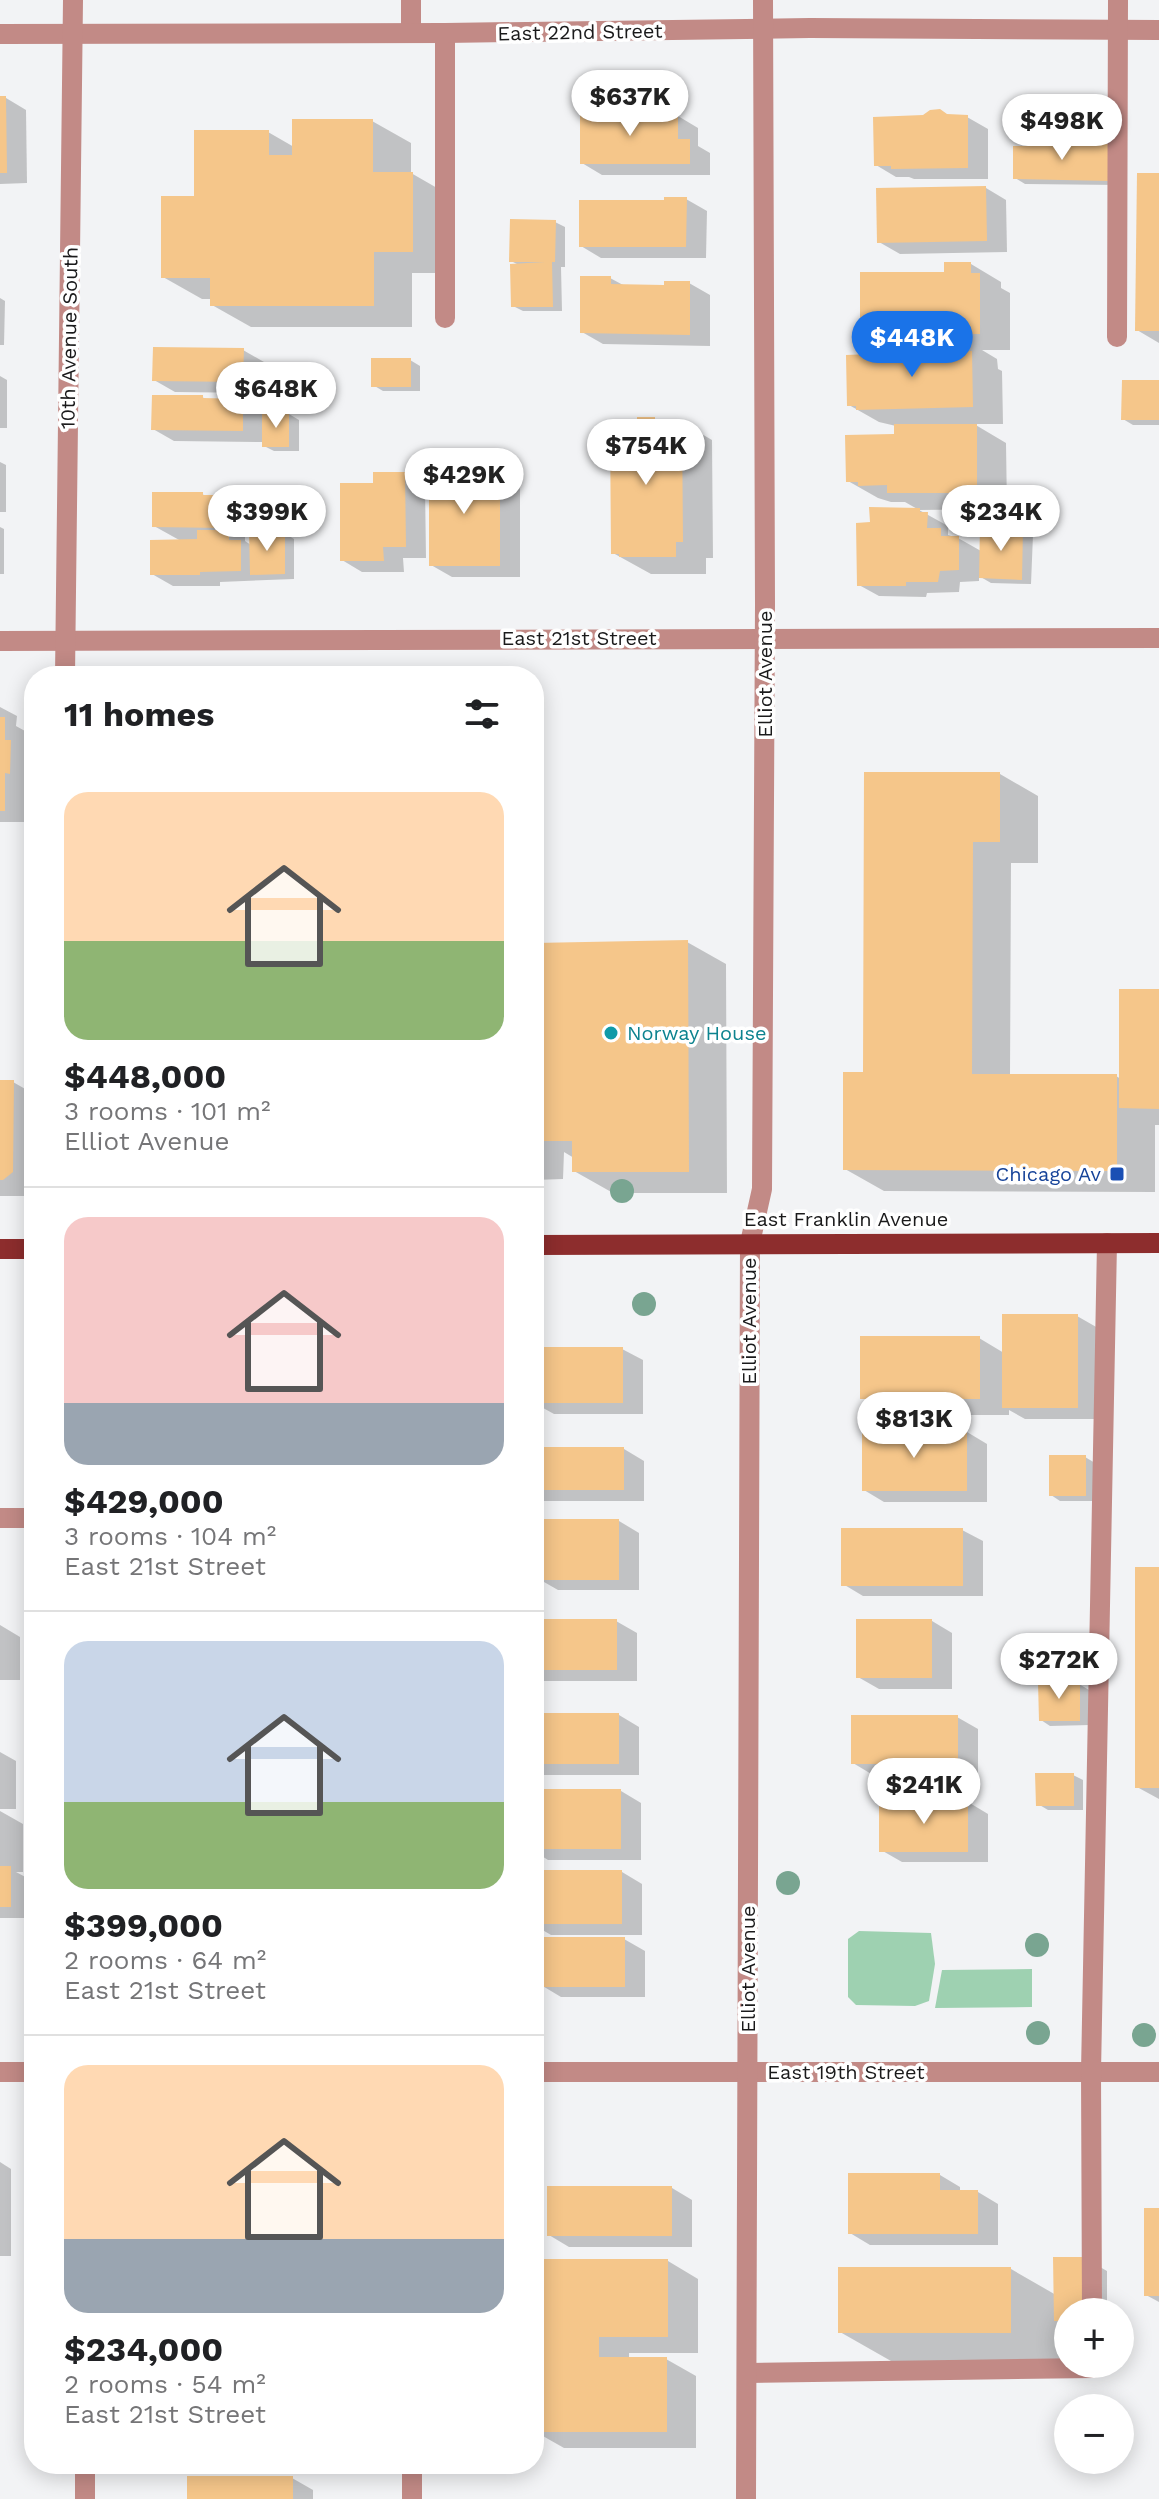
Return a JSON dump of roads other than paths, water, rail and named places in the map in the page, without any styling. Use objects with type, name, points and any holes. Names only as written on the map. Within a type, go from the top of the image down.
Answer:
[{"type":"main road","name":"East Franklin Avenue","points":[[544,1245],[1159,1243]]},
{"type":"main road","points":[[0,1249],[24,1249]]},
{"type":"street","name":"10th Avenue South","points":[[65,666],[73,0]]},
{"type":"street","points":[[411,0],[411,32]]},
{"type":"street","name":"Elliot Avenue","points":[[746,2499],[750,1243],[762,1189],[763,0]]},
{"type":"street","points":[[1117,337],[1118,0]]},
{"type":"street","name":"East 22nd Street","points":[[0,34],[1159,30]]},
{"type":"street","points":[[445,33],[445,318]]},
{"type":"street","name":"East 21st Street","points":[[0,641],[1159,638]]},
{"type":"street","points":[[1092,2298],[1091,2072],[1107,1243]]},
{"type":"street","points":[[0,1518],[24,1518]]},
{"type":"street","points":[[0,2072],[24,2072]]},
{"type":"street","name":"East 19th Street","points":[[544,2072],[1159,2072]]},
{"type":"street","points":[[747,2373],[1054,2369]]},
{"type":"street","points":[[85,2474],[85,2499]]},
{"type":"street","points":[[412,2474],[412,2499]]},
{"type":"place","name":"Norway House","points":[[611,1033]]},
{"type":"place","name":"Chicago Av","points":[[1117,1174]]}]
